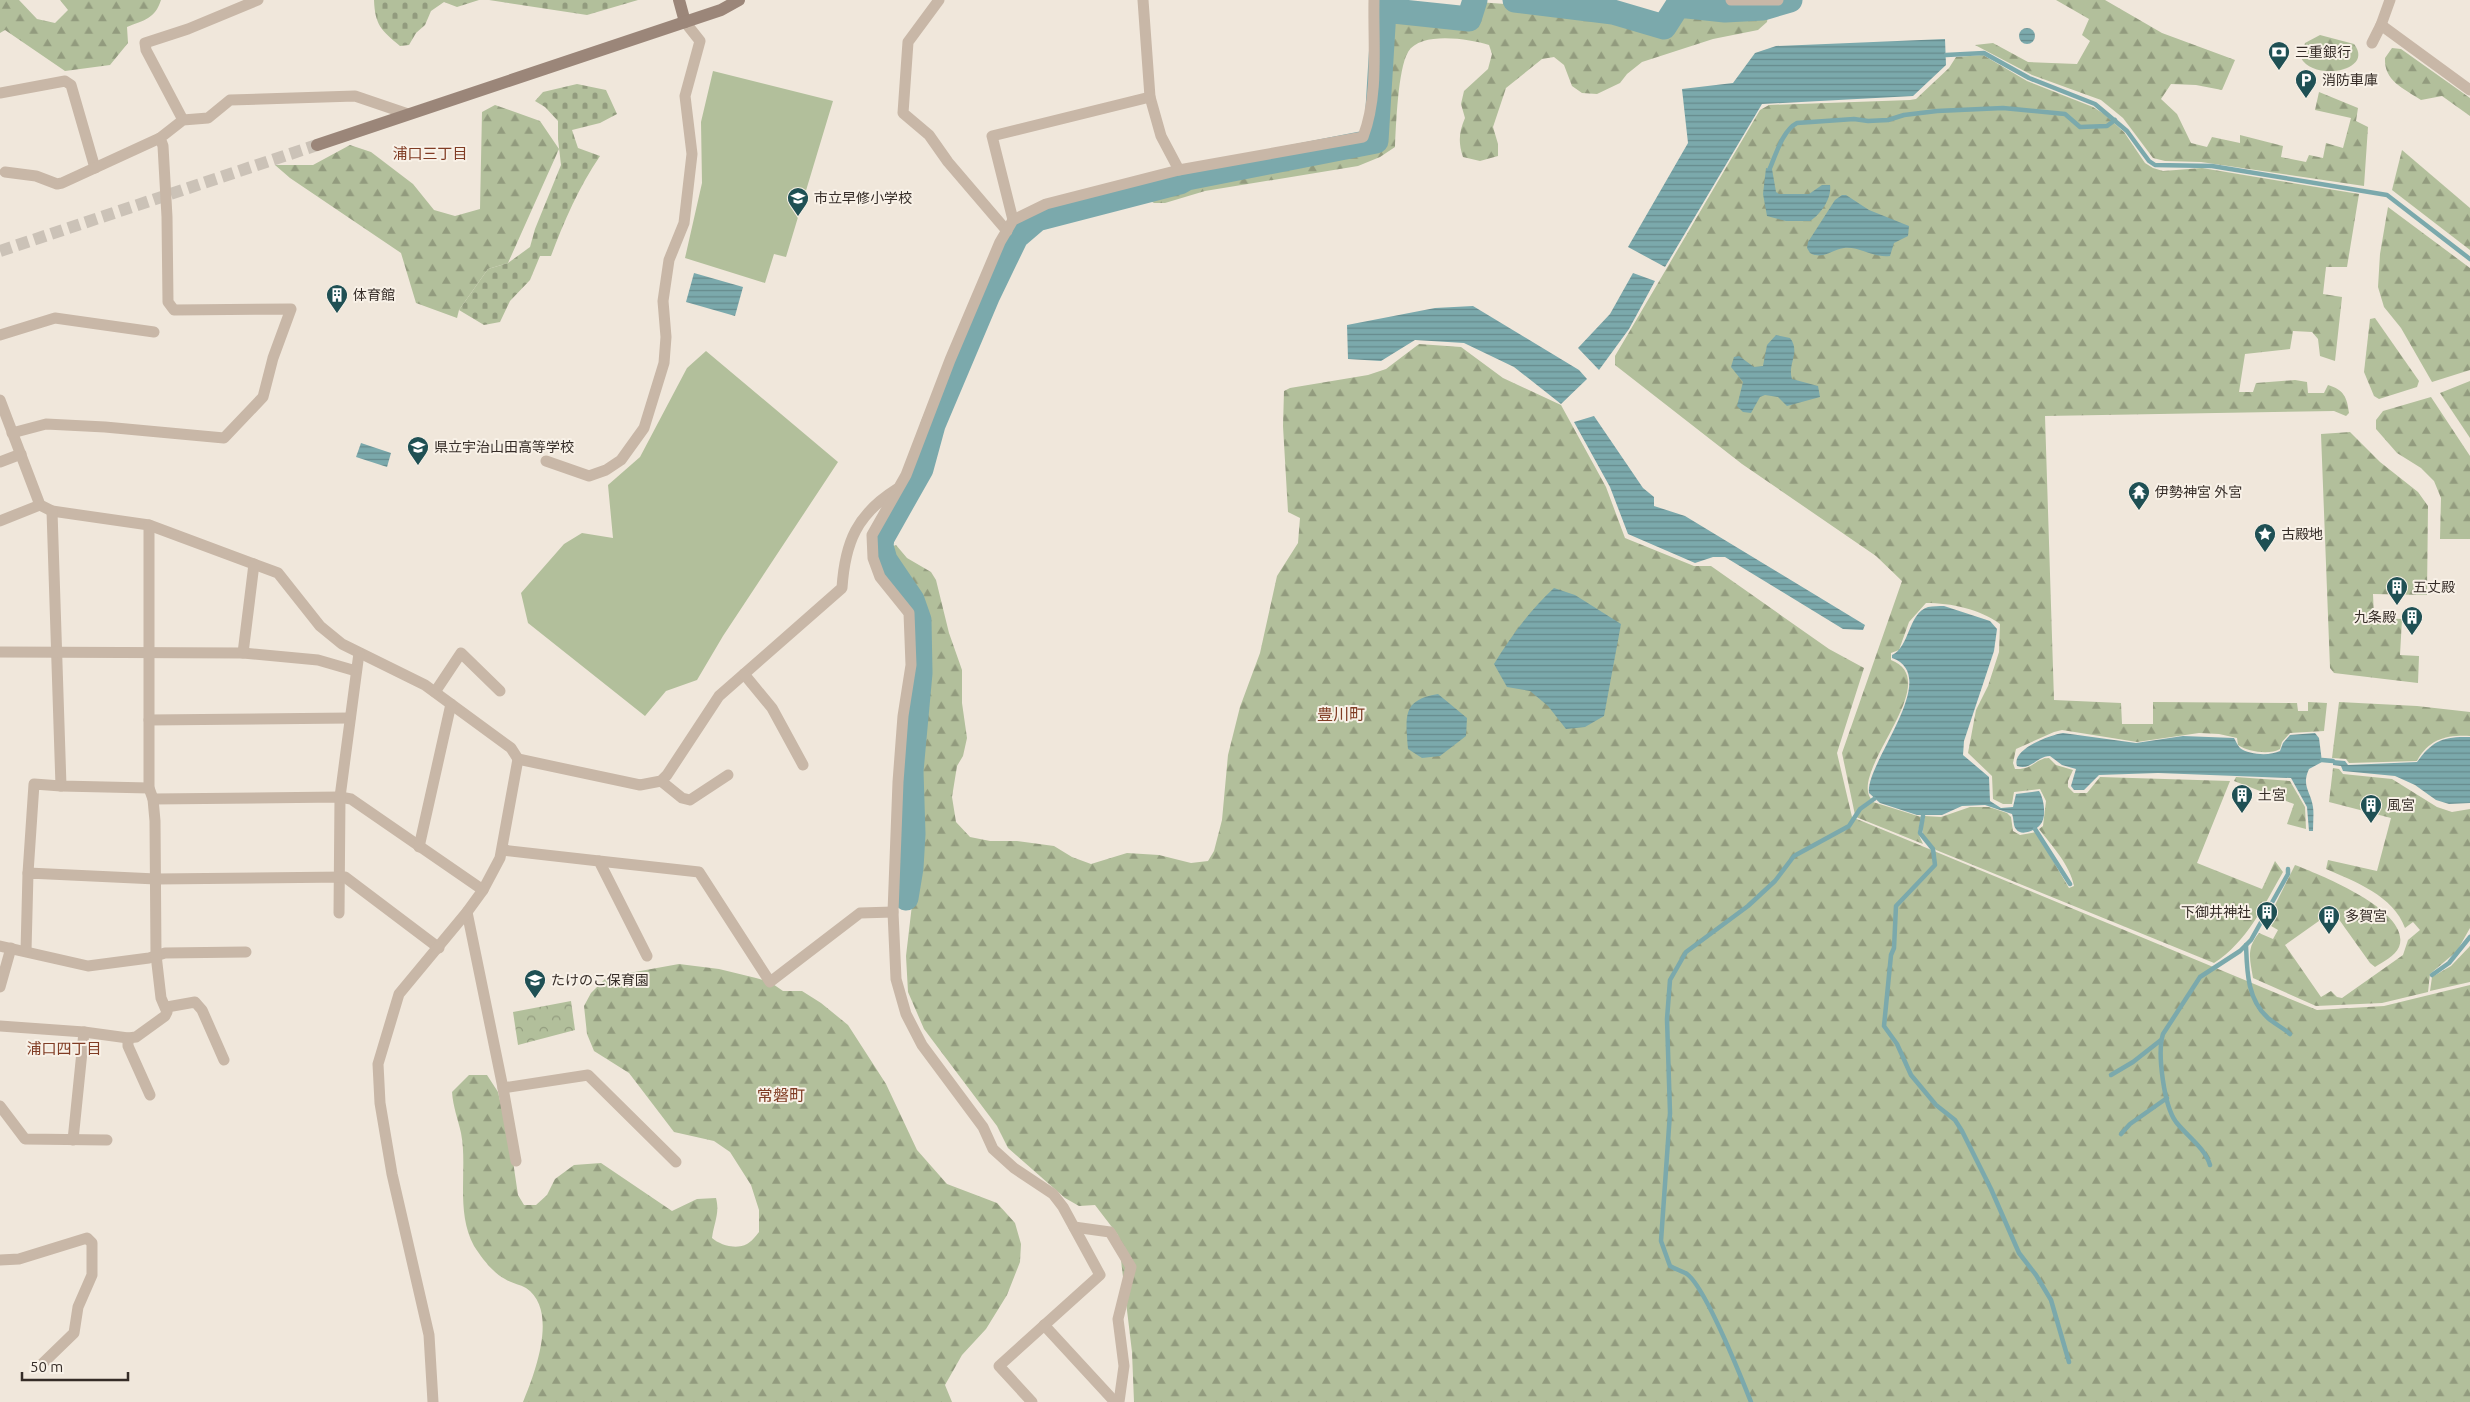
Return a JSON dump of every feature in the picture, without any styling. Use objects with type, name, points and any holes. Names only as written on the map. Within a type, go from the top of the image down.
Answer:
[{"type":"street","points":[[183,120],[146,50],[145,43],[188,29],[258,0]]},
{"type":"street","points":[[546,461],[566,470],[589,476],[606,470],[621,460],[644,428],[664,363],[666,337],[663,301],[669,260],[684,223],[692,154],[685,96],[700,41],[685,22],[679,0]]},
{"type":"street","points":[[318,145],[720,10],[739,0]]},
{"type":"street","points":[[939,0],[908,42],[903,113],[929,135],[948,162],[1006,231]]},
{"type":"street","points":[[1143,0],[1150,97],[1161,136],[1179,170]]},
{"type":"street","points":[[1032,1402],[999,1366],[1100,1275],[1053,1194],[1014,1168],[993,1149],[983,1126],[922,1044],[906,1014],[896,979],[893,912],[896,798],[903,716],[911,665],[909,613],[880,577],[872,547],[874,528],[901,487],[950,360],[1006,231],[1013,220],[1046,204],[1179,170],[1363,137],[1369,121],[1372,98],[1374,0]]},
{"type":"street","points":[[1731,0],[1778,0]]},
{"type":"street","points":[[2372,43],[2390,0]]},
{"type":"street","points":[[2381,25],[2470,90]]},
{"type":"street","points":[[0,93],[65,81],[71,85],[95,168]]},
{"type":"street","points":[[4,172],[36,176],[57,184],[160,138],[183,120],[208,118],[230,100],[355,96],[408,114]]},
{"type":"street","points":[[1013,220],[992,136],[1150,97]]},
{"type":"street","points":[[12,433],[46,424],[106,427],[224,438],[263,397],[273,358],[292,309],[174,310],[168,302],[167,218],[163,146],[160,138]]},
{"type":"street","points":[[0,335],[55,318],[154,332]]},
{"type":"street","points":[[0,400],[40,505],[52,511],[149,526],[278,573],[328,634],[359,653],[435,692],[511,748],[518,759],[502,850],[483,890],[439,948],[400,994],[378,1064],[380,1103],[388,1136],[392,1174],[429,1335],[433,1402]]},
{"type":"street","points":[[0,462],[21,454]]},
{"type":"street","points":[[518,759],[633,784],[651,784],[660,781],[688,744],[695,730],[719,696],[824,606],[842,588],[845,556],[853,532],[882,498],[901,487]]},
{"type":"street","points":[[0,521],[40,505]]},
{"type":"street","points":[[52,511],[55,652],[61,786]]},
{"type":"street","points":[[0,1026],[84,1032],[128,1038],[136,1037],[165,1016],[167,1007],[161,998],[156,955],[156,879],[149,720],[149,526]]},
{"type":"street","points":[[243,653],[254,564]]},
{"type":"street","points":[[0,652],[243,653],[318,660],[356,671]]},
{"type":"street","points":[[339,913],[340,798],[359,653]]},
{"type":"street","points":[[435,692],[461,653],[500,691]]},
{"type":"street","points":[[744,674],[772,708],[803,765]]},
{"type":"street","points":[[419,847],[451,704]]},
{"type":"street","points":[[149,720],[350,718]]},
{"type":"street","points":[[660,781],[682,798],[690,800],[728,775]]},
{"type":"street","points":[[26,951],[28,873],[34,784],[151,793],[351,799],[483,890]]},
{"type":"street","points":[[502,850],[699,872],[770,982],[860,914],[893,912]]},
{"type":"street","points":[[599,861],[647,956]]},
{"type":"street","points":[[28,873],[156,879],[345,877],[439,948]]},
{"type":"street","points":[[467,912],[516,1161]]},
{"type":"street","points":[[0,987],[6,947],[88,966],[164,953],[246,952]]},
{"type":"street","points":[[167,1007],[195,1002],[202,1010],[224,1060]]},
{"type":"street","points":[[73,1140],[84,1032]]},
{"type":"street","points":[[128,1038],[128,1046],[150,1096]]},
{"type":"street","points":[[503,1088],[588,1075],[676,1162]]},
{"type":"street","points":[[0,1106],[26,1139],[107,1140]]},
{"type":"street","points":[[1074,1228],[1110,1232],[1131,1267],[1118,1319],[1124,1366],[1119,1402]]},
{"type":"street","points":[[0,1260],[19,1259],[88,1238],[92,1243],[92,1275],[78,1307],[74,1333],[41,1365]]},
{"type":"street","points":[[1044,1325],[1115,1402]]},
{"type":"green space","points":[[0,0],[19,0],[37,19],[55,23],[68,10],[60,0],[161,0],[152,15],[127,27],[128,43],[110,65],[65,71],[5,30],[0,33]]},
{"type":"green space","points":[[374,0],[479,0],[457,7],[444,2],[431,11],[425,25],[416,33],[409,45],[400,46],[380,26]]},
{"type":"green space","points":[[489,0],[638,0],[587,15]]},
{"type":"green space","points":[[2056,0],[2105,0],[2162,33],[2235,60],[2222,90],[2196,85],[2171,84],[2161,99],[2177,114],[2191,143],[2207,147],[2212,137],[2240,143],[2240,135],[2283,146],[2281,157],[2306,162],[2309,155],[2323,158],[2326,143],[2343,148],[2351,118],[2315,110],[2319,92],[2358,108],[2356,121],[2368,127],[2364,186],[2201,162],[2165,161],[2153,158],[2123,118],[2101,100],[2032,75],[1975,45],[1993,43],[2028,62],[2077,64],[2090,41],[2082,35],[2089,19]]},
{"type":"green space","points":[[1478,2],[1549,7],[1596,13],[1620,17],[1665,30],[1676,11],[1681,9],[1727,14],[1762,13],[1768,16],[1767,22],[1758,30],[1713,39],[1642,62],[1627,74],[1620,83],[1597,94],[1582,93],[1572,86],[1564,65],[1554,57],[1542,59],[1506,88],[1493,127],[1498,144],[1498,156],[1480,161],[1463,157],[1460,137],[1465,118],[1461,104],[1464,91],[1488,69],[1492,54],[1489,45],[1446,38],[1423,41],[1414,45],[1408,52],[1402,71],[1398,98],[1395,147],[1380,157],[1358,166],[1205,191],[1165,203],[1154,203],[1147,199],[1155,191],[1206,177],[1377,144],[1386,14],[1471,22]]},
{"type":"green space","points":[[2320,35],[2354,44],[2358,53],[2356,61],[2350,67],[2329,71],[2318,70],[2308,65],[2301,58],[2305,43]]},
{"type":"green space","points":[[2392,48],[2401,49],[2470,98],[2470,116],[2442,96],[2421,100],[2401,88],[2391,78],[2386,66],[2385,58]]},
{"type":"green space","points":[[1983,55],[2027,81],[2093,107],[2104,114],[2124,132],[2145,163],[2153,168],[2163,171],[2202,168],[2359,194],[2347,267],[2326,267],[2323,294],[2342,297],[2335,361],[2320,356],[2318,339],[2312,332],[2293,331],[2290,349],[2245,354],[2239,392],[2253,392],[2256,383],[2295,380],[2307,382],[2308,393],[2324,393],[2328,385],[2338,389],[2344,395],[2349,413],[2346,416],[2334,411],[2045,416],[2054,700],[2121,703],[2122,724],[2153,724],[2153,702],[2297,703],[2298,711],[2308,711],[2308,702],[2327,703],[2324,731],[2290,733],[2282,742],[2280,749],[2271,752],[2247,749],[2238,745],[2237,738],[2219,734],[2199,733],[2137,742],[2062,730],[2016,749],[2013,763],[2015,769],[2026,768],[2040,760],[2049,758],[2056,765],[2073,770],[2068,781],[2068,787],[2074,793],[2087,793],[2100,777],[2230,781],[2197,863],[2262,889],[2275,861],[2283,872],[2262,910],[2245,934],[2236,945],[2214,963],[1936,850],[1923,835],[1925,816],[1941,817],[1970,807],[1989,807],[2007,813],[2011,817],[2013,831],[2020,835],[2036,832],[2069,888],[2074,886],[2065,863],[2039,829],[2043,826],[2046,801],[2040,789],[2014,792],[2012,804],[2003,804],[1993,799],[1992,776],[1968,753],[1976,710],[1988,686],[1999,652],[2000,624],[1984,614],[1945,604],[1926,603],[1909,622],[1899,650],[1891,653],[1891,660],[1905,671],[1908,686],[1903,706],[1873,768],[1868,786],[1871,799],[1860,807],[1855,815],[1842,753],[1902,581],[1876,556],[1742,464],[1615,365],[1615,356],[1760,110],[1769,105],[1916,99],[1949,68],[1956,57]]},
{"type":"green space","points":[[713,71],[833,101],[786,257],[774,254],[765,283],[685,258],[702,183],[701,122]]},
{"type":"green space","points":[[577,84],[606,90],[617,114],[600,123],[572,130],[578,148],[600,156],[572,204],[551,256],[540,256],[530,280],[510,301],[500,322],[484,325],[459,310],[488,269],[508,263],[530,247],[535,229],[561,165],[558,121],[545,107],[535,101],[543,92]]},
{"type":"green space","points":[[495,105],[540,121],[559,149],[508,263],[488,269],[459,310],[457,318],[416,303],[401,253],[290,178],[275,165],[313,165],[350,145],[371,152],[413,184],[434,210],[455,216],[480,209],[482,112]]},
{"type":"green space","points":[[2402,150],[2470,208],[2470,250],[2392,190]]},
{"type":"green space","points":[[2388,207],[2470,268],[2470,370],[2432,382],[2401,328],[2384,307],[2378,287],[2380,254]]},
{"type":"green space","points":[[2375,318],[2419,381],[2417,387],[2379,399],[2374,396],[2364,372],[2370,319]]},
{"type":"green space","points":[[1419,344],[1461,347],[1503,378],[1561,405],[1606,487],[1625,538],[1694,566],[1711,566],[1829,649],[1864,668],[1837,753],[1852,817],[2317,1010],[2384,1006],[2470,985],[2470,1402],[1134,1402],[1132,1352],[1118,1235],[1095,1205],[1079,1206],[1065,1198],[1008,1148],[997,1126],[924,1029],[908,992],[906,956],[917,862],[917,759],[925,659],[920,601],[891,556],[890,547],[896,545],[907,558],[931,572],[936,580],[949,633],[962,670],[962,703],[967,738],[963,756],[957,766],[952,797],[956,822],[970,837],[990,841],[1017,841],[1054,846],[1072,857],[1091,864],[1127,853],[1159,855],[1191,863],[1208,861],[1214,851],[1222,820],[1228,755],[1240,707],[1260,653],[1277,576],[1298,543],[1300,518],[1288,512],[1283,426],[1284,391],[1290,388],[1368,375],[1386,369]]},
{"type":"green space","points":[[706,351],[838,462],[723,636],[697,680],[666,691],[645,716],[528,623],[521,593],[564,544],[582,533],[613,538],[608,485],[640,457],[687,368]]},
{"type":"green space","points":[[2470,381],[2470,438],[2440,393]]},
{"type":"green space","points":[[2431,397],[2470,456],[2470,539],[2440,539],[2441,498],[2434,481],[2421,468],[2397,453],[2376,429],[2376,420],[2383,411]]},
{"type":"green space","points":[[2350,432],[2380,462],[2418,492],[2428,506],[2427,595],[2373,594],[2374,618],[2402,619],[2400,655],[2419,656],[2418,683],[2334,673],[2330,668],[2321,434]]},
{"type":"green space","points":[[2339,702],[2417,706],[2470,712],[2470,736],[2453,736],[2439,740],[2427,748],[2417,761],[2349,763],[2346,759],[2332,758]]},
{"type":"green space","points":[[2333,768],[2339,769],[2343,774],[2392,779],[2437,807],[2452,812],[2470,809],[2470,928],[2457,951],[2430,974],[2428,992],[2382,1003],[2316,1006],[2253,978],[2250,954],[2252,944],[2259,933],[2273,939],[2278,930],[2266,923],[2295,865],[2342,885],[2361,896],[2392,920],[2399,934],[2399,947],[2395,953],[2375,967],[2370,963],[2333,911],[2285,945],[2321,997],[2331,991],[2337,997],[2342,998],[2403,955],[2408,940],[2420,930],[2413,922],[2405,928],[2400,917],[2383,898],[2349,879],[2326,869],[2328,860],[2377,871],[2391,818],[2329,802]]},
{"type":"green space","points":[[2236,777],[2290,781],[2305,807],[2306,829],[2287,824],[2294,804],[2234,781]]},
{"type":"green space","points":[[1873,802],[1921,817],[1918,833],[1923,844],[1856,817],[1861,809]]},
{"type":"green space","points":[[2470,946],[2470,982],[2430,991],[2432,977],[2451,966]]},
{"type":"green space","points":[[679,964],[719,969],[756,978],[770,982],[783,991],[802,991],[821,1003],[848,1025],[886,1084],[917,1150],[947,1184],[997,1203],[1015,1223],[1021,1244],[1020,1262],[1007,1295],[986,1329],[962,1355],[945,1385],[952,1402],[523,1402],[538,1359],[543,1326],[541,1311],[536,1298],[526,1288],[510,1282],[496,1273],[480,1255],[468,1233],[463,1204],[463,1146],[452,1092],[469,1075],[487,1075],[498,1092],[511,1148],[518,1195],[524,1205],[536,1205],[547,1195],[555,1179],[574,1165],[601,1163],[672,1211],[697,1199],[716,1198],[717,1213],[712,1238],[728,1246],[738,1247],[747,1244],[759,1232],[759,1210],[751,1185],[730,1152],[714,1141],[674,1132],[629,1073],[594,1051],[587,1034],[584,1006],[591,993],[607,977]]},
{"type":"green space","points":[[571,1001],[575,1030],[518,1045],[513,1012]]},
{"type":"water","points":[[2027,28],[2035,36],[2027,44],[2019,36]]},
{"type":"water","points":[[1945,39],[1946,65],[1913,96],[1762,104],[1665,267],[1628,247],[1688,143],[1682,89],[1733,83],[1755,53],[1776,46]]},
{"type":"water","points":[[1766,168],[1772,169],[1776,192],[1779,194],[1809,194],[1822,185],[1830,185],[1829,195],[1822,210],[1810,221],[1786,221],[1767,216],[1763,194]]},
{"type":"water","points":[[1842,195],[1846,195],[1869,210],[1909,226],[1908,236],[1894,243],[1890,256],[1877,255],[1850,248],[1839,249],[1823,255],[1810,253],[1807,248],[1808,242],[1835,200]]},
{"type":"water","points":[[694,273],[743,287],[735,316],[686,302]]},
{"type":"water","points":[[1633,273],[1655,281],[1629,329],[1599,370],[1578,348],[1610,314]]},
{"type":"water","points":[[1473,306],[1579,370],[1587,379],[1561,404],[1514,367],[1464,343],[1415,340],[1381,361],[1348,359],[1347,325],[1435,308]]},
{"type":"water","points":[[1776,335],[1790,338],[1793,343],[1792,379],[1818,386],[1820,397],[1787,406],[1778,397],[1765,395],[1760,397],[1751,413],[1743,412],[1737,406],[1743,382],[1731,367],[1734,357],[1739,356],[1754,367],[1763,366],[1767,345]]},
{"type":"water","points":[[1594,416],[1643,488],[1654,497],[1654,506],[1685,516],[1865,625],[1863,630],[1843,629],[1725,557],[1713,557],[1695,563],[1628,534],[1610,487],[1574,422]]},
{"type":"water","points":[[361,443],[391,453],[387,467],[356,457]]},
{"type":"water","points":[[1554,588],[1575,595],[1621,624],[1604,716],[1585,727],[1566,729],[1548,706],[1530,691],[1507,687],[1494,664],[1521,624]]},
{"type":"water","points":[[1944,606],[1990,621],[1997,629],[1994,651],[1964,741],[1963,755],[1989,777],[1990,801],[2001,808],[2013,807],[2016,794],[2039,791],[2043,803],[2044,818],[2040,825],[2032,831],[2025,833],[2018,831],[2014,826],[2012,814],[1985,805],[1962,806],[1942,815],[1917,815],[1880,803],[1869,793],[1871,779],[1906,701],[1909,682],[1905,668],[1892,658],[1892,655],[1902,645],[1916,616],[1921,610],[1928,607]]},
{"type":"water","points":[[1438,694],[1467,718],[1466,736],[1440,756],[1422,758],[1408,749],[1408,712],[1417,701]]},
{"type":"water","points":[[2063,733],[2136,743],[2183,736],[2234,738],[2239,747],[2244,750],[2265,754],[2280,751],[2283,743],[2290,735],[2315,733],[2319,738],[2322,762],[2309,769],[2306,780],[2313,807],[2313,831],[2309,831],[2307,807],[2291,778],[2158,773],[2099,775],[2084,790],[2074,790],[2071,786],[2076,769],[2062,765],[2050,756],[2041,758],[2026,767],[2017,766],[2017,760],[2025,749],[2041,740]]},
{"type":"water","points":[[2470,737],[2470,803],[2449,804],[2436,800],[2415,785],[2395,776],[2343,771],[2341,766],[2333,765],[2333,760],[2345,761],[2348,765],[2417,762],[2428,749],[2439,741]]},
{"type":"waterway","points":[[906,898],[911,868],[913,834],[911,771],[920,673],[919,620],[912,600],[885,560],[881,546],[882,538],[921,469],[933,425],[988,295],[1016,237],[1037,219],[1180,182],[1187,178],[1376,141],[1384,10],[1469,19],[1475,0]]},
{"type":"waterway","points":[[1515,0],[1613,12],[1664,27],[1678,5],[1725,10],[1763,8],[1790,0]]},
{"type":"waterway","points":[[1946,55],[1984,53],[2029,78],[2095,104],[2127,131],[2149,161],[2155,165],[2212,166],[2387,195],[2470,259]]},
{"type":"waterway","points":[[1770,168],[1784,137],[1792,126],[1797,123],[1854,119],[1868,121],[1888,120],[1904,115],[1937,111],[2003,108],[2065,114],[2080,127],[2107,126],[2115,120]]},
{"type":"waterway","points":[[2322,760],[2333,761]]},
{"type":"waterway","points":[[1751,1402],[1704,1296],[1687,1274],[1670,1266],[1661,1241],[1670,1113],[1667,1019],[1670,980],[1686,952],[1748,906],[1775,881],[1794,856],[1849,826],[1860,809],[1874,799]]},
{"type":"waterway","points":[[1923,816],[1920,833],[1933,849],[1935,865],[1896,906],[1894,948],[1891,955],[1884,1026],[1897,1044],[1911,1075],[1936,1105],[1955,1120],[1962,1131],[1991,1189],[2019,1253],[2036,1275],[2051,1300],[2069,1362]]},
{"type":"waterway","points":[[2035,829],[2070,884]]},
{"type":"waterway","points":[[2210,1165],[2204,1153],[2176,1122],[2168,1104],[2161,1066],[2163,1034],[2200,977],[2240,951],[2251,940],[2288,874],[2288,869]]},
{"type":"waterway","points":[[2432,975],[2449,963],[2470,937]]},
{"type":"waterway","points":[[2246,945],[2249,984],[2256,1002],[2268,1018],[2290,1034]]},
{"type":"waterway","points":[[2111,1075],[2133,1062],[2161,1040]]},
{"type":"waterway","points":[[2121,1134],[2130,1124],[2167,1098]]},
{"type":"tunnel","points":[[0,251],[317,145]]},
{"type":"place","name":"三重銀行","points":[[2279,71]]},
{"type":"place","name":"消防車庫","points":[[2306,99]]},
{"type":"place","name":"市立早修小学校","points":[[798,217]]},
{"type":"place","name":"体育館","points":[[337,314]]},
{"type":"place","name":"県立宇治山田高等学校","points":[[418,466]]},
{"type":"place","name":"伊勢神宮 外宮","points":[[2139,511]]},
{"type":"place","name":"古殿地","points":[[2265,553]]},
{"type":"place","name":"五丈殿","points":[[2397,606]]},
{"type":"place","name":"九条殿","points":[[2412,636]]},
{"type":"place","name":"土宮","points":[[2242,814]]},
{"type":"place","name":"風宮","points":[[2371,824]]},
{"type":"place","name":"下御井神社","points":[[2267,931]]},
{"type":"place","name":"多賀宮","points":[[2329,935]]},
{"type":"place","name":"たけのこ保育園","points":[[535,999]]},
{"type":"district","name":"浦口三丁目","points":[[430,153]]},
{"type":"district","name":"豊川町","points":[[1341,714]]},
{"type":"district","name":"浦口四丁目","points":[[64,1048]]},
{"type":"district","name":"常磐町","points":[[781,1095]]}]
